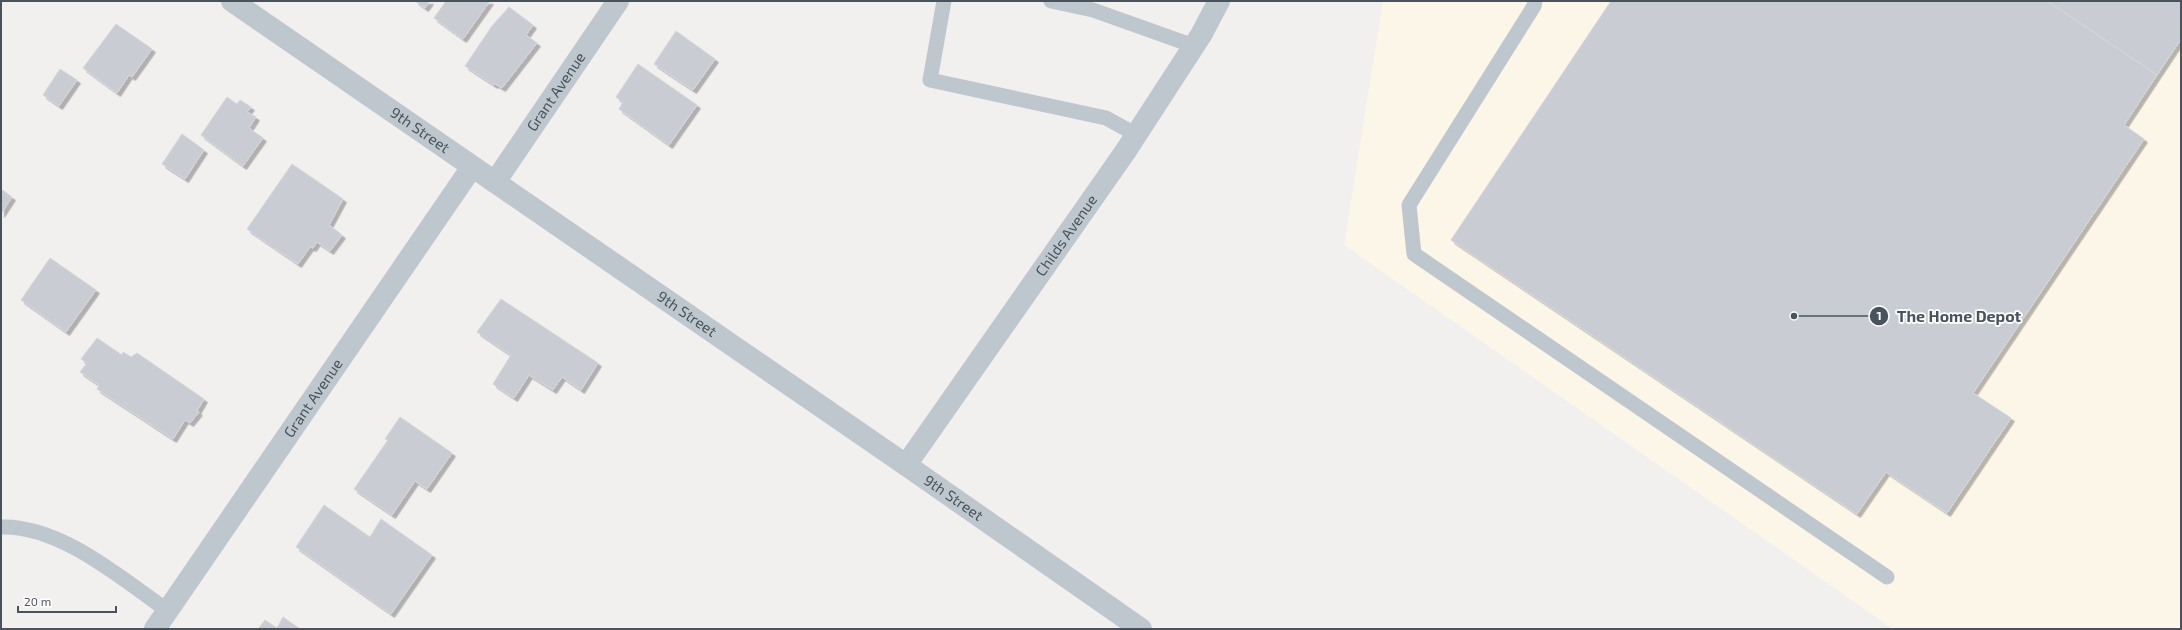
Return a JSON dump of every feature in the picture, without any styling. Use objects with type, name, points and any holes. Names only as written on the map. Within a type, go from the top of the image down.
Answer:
[{"type":"street","name":"9th Street","points":[[232,1],[906,465],[1141,629]]},
{"type":"street","name":"Grant Avenue","points":[[494,182],[618,1]]},
{"type":"street","name":"Childs Avenue","points":[[906,465],[1137,135],[1194,46],[1219,1]]},
{"type":"street","name":"Grant Avenue","points":[[155,629],[472,167]]},
{"type":"lane","points":[[944,1],[930,80],[1106,118],[1137,135]]},
{"type":"lane","points":[[1051,1],[1093,10],[1194,46]]},
{"type":"lane","points":[[1535,1],[1534,6],[1409,204],[1414,254],[1887,576]]},
{"type":"lane","points":[[1,527],[11,527],[38,532],[58,539],[103,566],[168,611]]},
{"type":"shaded area","points":[[1383,1],[2181,1],[2181,629],[1893,629],[1344,245]]},
{"type":"building","points":[[415,1],[430,1],[425,8]]},
{"type":"building","points":[[446,1],[490,1],[463,39],[434,18]]},
{"type":"building","points":[[1611,1],[2047,1],[2157,75],[2124,125],[2144,139],[1973,393],[2011,418],[1947,513],[1886,472],[1857,514],[1451,240]]},
{"type":"building","points":[[2047,1],[2181,1],[2181,39],[2157,75]]},
{"type":"building","points":[[509,7],[533,25],[526,35],[537,43],[502,88],[495,84],[494,85],[465,66],[492,26]]},
{"type":"building","points":[[116,24],[152,49],[132,77],[129,75],[117,93],[83,68]]},
{"type":"building","points":[[676,31],[715,59],[693,90],[654,64]]},
{"type":"building","points":[[638,64],[697,105],[669,145],[619,109],[623,102],[616,97]]},
{"type":"building","points":[[60,69],[77,80],[59,106],[43,95]]},
{"type":"building","points":[[227,97],[237,104],[240,100],[251,107],[247,112],[256,117],[249,128],[263,138],[243,166],[201,135]]},
{"type":"building","points":[[182,134],[204,150],[185,179],[162,164]]},
{"type":"building","points":[[292,164],[343,199],[329,225],[342,235],[330,251],[317,242],[313,248],[310,247],[298,264],[247,229]]},
{"type":"building","points":[[1,189],[12,197],[1,214]]},
{"type":"building","points":[[50,258],[96,290],[66,332],[21,300]]},
{"type":"building","points":[[501,299],[598,363],[581,390],[562,377],[553,390],[529,375],[514,398],[493,384],[511,355],[477,332]]},
{"type":"building","points":[[97,338],[122,355],[123,352],[131,357],[137,353],[204,399],[197,411],[199,412],[190,423],[185,420],[173,439],[97,389],[99,385],[80,372],[87,363],[81,359]]},
{"type":"building","points":[[400,417],[452,453],[427,489],[415,481],[392,515],[354,489],[388,440],[385,439]]},
{"type":"building","points":[[324,505],[370,537],[381,519],[432,555],[391,614],[296,547]]},
{"type":"building","points":[[283,617],[300,629],[258,629],[265,620],[277,628]]},
{"type":"place","name":"The Home Depot","points":[[1794,316]]}]
